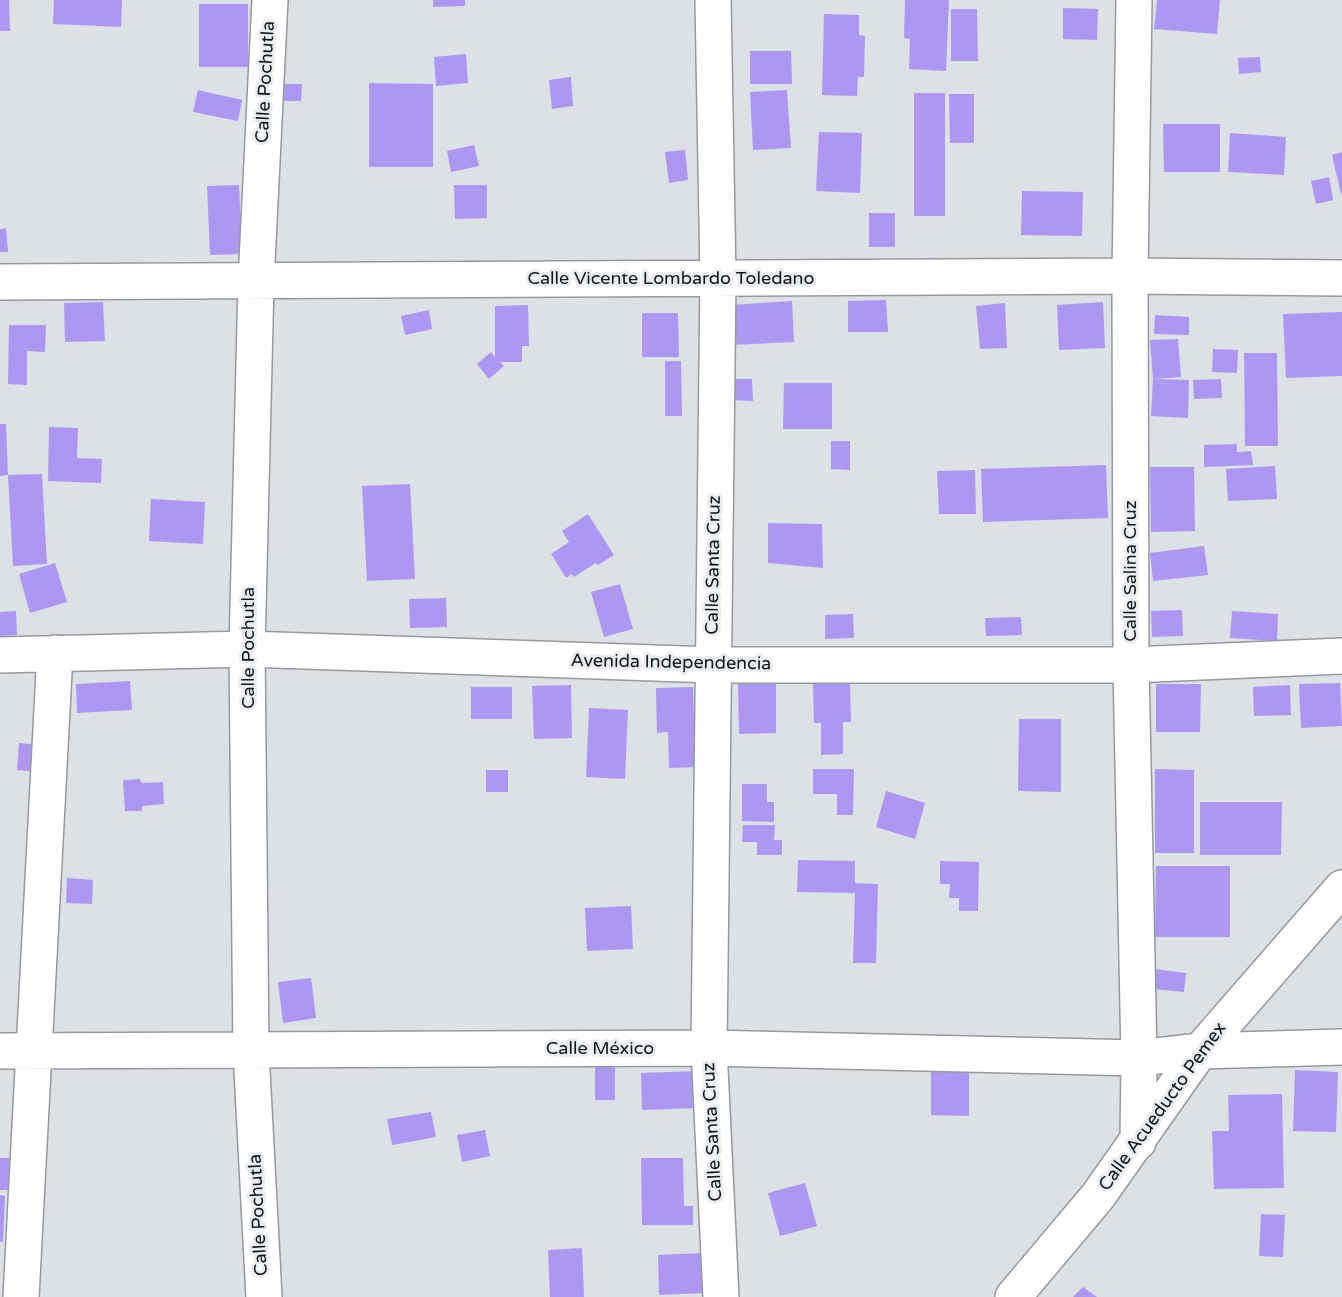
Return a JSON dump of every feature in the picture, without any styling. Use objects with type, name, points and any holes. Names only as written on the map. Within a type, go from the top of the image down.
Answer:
[{"type":"street","name":"Calle Pochutla","points":[[264,1297],[251,1052],[247,649],[256,282],[270,0]]},
{"type":"street","name":"Calle Santa Cruz","points":[[713,0],[718,278],[709,1048],[721,1297]]},
{"type":"street","name":"Calle Salina Cruz","points":[[1134,0],[1130,276],[1131,665],[1139,1058],[1138,1142]]},
{"type":"street","name":"Calle Vicente Lombardo Toledano","points":[[0,282],[1130,276],[1342,278]]},
{"type":"street","name":"Avenida Independencia","points":[[0,654],[247,649],[713,665],[1131,665],[1342,656]]},
{"type":"street","points":[[21,1297],[17,1051],[55,653]]},
{"type":"street","name":"Calle Acueducto Pemex","points":[[1013,1297],[1098,1196],[1200,1051],[1342,888]]},
{"type":"street","name":"Calle México","points":[[17,1051],[709,1048],[1139,1058],[1200,1051],[1342,1047]]},
{"type":"building","points":[[0,0],[9,0],[10,31],[0,31]]},
{"type":"building","points":[[54,0],[122,0],[121,27],[53,24]]},
{"type":"building","points":[[433,0],[465,0],[465,6],[433,7]]},
{"type":"building","points":[[905,0],[949,0],[946,71],[909,69],[910,39],[904,38]]},
{"type":"building","points":[[1157,0],[1220,0],[1217,34],[1154,29]]},
{"type":"building","points":[[199,4],[248,4],[248,67],[199,67]]},
{"type":"building","points":[[1063,8],[1098,9],[1097,40],[1063,39]]},
{"type":"building","points":[[951,9],[977,9],[978,61],[951,61]]},
{"type":"building","points":[[824,14],[859,15],[859,35],[865,36],[864,77],[858,77],[857,96],[822,95]]},
{"type":"building","points":[[750,51],[791,51],[792,84],[750,84]]},
{"type":"building","points":[[466,54],[468,83],[436,86],[434,57]]},
{"type":"building","points":[[1260,57],[1261,72],[1239,74],[1238,58]]},
{"type":"building","points":[[571,77],[573,106],[552,109],[549,80]]},
{"type":"building","points":[[369,83],[433,84],[433,167],[369,167]]},
{"type":"building","points":[[282,84],[302,84],[301,101],[282,101]]},
{"type":"building","points":[[198,90],[242,100],[238,121],[193,112]]},
{"type":"building","points":[[787,90],[791,148],[753,150],[750,92]]},
{"type":"building","points":[[914,93],[945,93],[945,216],[914,216]]},
{"type":"building","points":[[949,94],[974,94],[974,143],[950,143]]},
{"type":"building","points":[[1163,124],[1220,124],[1220,172],[1164,172]]},
{"type":"building","points":[[819,132],[862,133],[860,193],[816,191]]},
{"type":"building","points":[[1230,133],[1286,137],[1284,175],[1228,172]]},
{"type":"building","points":[[474,145],[479,166],[451,172],[447,151]]},
{"type":"building","points":[[685,150],[688,180],[669,183],[665,152]]},
{"type":"building","points":[[1342,152],[1342,194],[1341,194],[1332,155]]},
{"type":"building","points":[[1329,177],[1333,200],[1316,204],[1311,181]]},
{"type":"building","points":[[239,185],[242,254],[210,255],[207,186]]},
{"type":"building","points":[[454,185],[487,185],[487,218],[455,219]]},
{"type":"building","points":[[1022,191],[1083,192],[1082,236],[1021,235]]},
{"type":"building","points":[[869,213],[895,213],[895,247],[869,247]]},
{"type":"building","points":[[6,228],[8,252],[0,252],[0,229]]},
{"type":"building","points":[[886,300],[888,332],[848,332],[848,301]]},
{"type":"building","points":[[792,301],[794,342],[732,345],[730,305]]},
{"type":"building","points":[[103,302],[105,341],[65,342],[64,303]]},
{"type":"building","points":[[1103,302],[1105,348],[1059,350],[1057,305]]},
{"type":"building","points":[[1005,303],[1007,348],[980,349],[976,306]]},
{"type":"building","points":[[528,305],[529,346],[522,346],[522,362],[500,362],[504,366],[489,379],[477,364],[491,352],[495,357],[495,306]]},
{"type":"building","points":[[429,310],[432,329],[405,335],[401,316]]},
{"type":"building","points":[[1342,312],[1342,376],[1286,378],[1283,314]]},
{"type":"building","points":[[642,313],[678,313],[679,357],[642,357]]},
{"type":"building","points":[[1155,315],[1189,317],[1189,335],[1154,334]]},
{"type":"building","points":[[9,325],[46,325],[45,352],[27,351],[27,385],[8,384]]},
{"type":"building","points":[[1178,339],[1181,377],[1155,379],[1189,380],[1188,418],[1151,416],[1153,379],[1150,340]]},
{"type":"building","points":[[1213,349],[1238,350],[1237,373],[1212,372]]},
{"type":"building","points":[[1244,353],[1277,353],[1278,446],[1245,446]]},
{"type":"building","points":[[665,361],[681,361],[682,416],[665,416]]},
{"type":"building","points":[[729,379],[752,379],[753,401],[730,400]]},
{"type":"building","points":[[1221,379],[1222,398],[1194,399],[1193,380]]},
{"type":"building","points":[[784,383],[832,383],[832,429],[783,429]]},
{"type":"building","points":[[0,424],[6,424],[8,475],[0,476]]},
{"type":"building","points":[[49,427],[78,428],[77,458],[102,459],[101,483],[48,481]]},
{"type":"building","points":[[831,441],[850,441],[850,470],[831,469]]},
{"type":"building","points":[[1237,444],[1237,452],[1251,451],[1253,465],[1204,467],[1204,445]]},
{"type":"building","points":[[1106,465],[1108,518],[983,522],[981,469]]},
{"type":"building","points":[[1275,466],[1277,499],[1228,501],[1226,469]]},
{"type":"building","points":[[1150,467],[1194,467],[1195,531],[1151,532]]},
{"type":"building","points":[[975,470],[976,514],[939,514],[937,471]]},
{"type":"building","points":[[42,474],[47,564],[13,566],[8,475]]},
{"type":"building","points":[[410,484],[415,579],[367,581],[362,486]]},
{"type":"building","points":[[151,499],[205,502],[203,544],[149,541]]},
{"type":"building","points":[[588,514],[614,555],[574,577],[572,574],[566,578],[551,554],[569,542],[562,531]]},
{"type":"building","points":[[768,523],[822,524],[823,568],[768,563]]},
{"type":"building","points":[[1204,546],[1208,575],[1153,581],[1150,553]]},
{"type":"building","points":[[55,563],[67,602],[30,613],[19,574]]},
{"type":"building","points":[[620,584],[633,629],[604,637],[591,592]]},
{"type":"building","points":[[446,598],[447,627],[410,628],[409,599]]},
{"type":"building","points":[[1182,610],[1183,636],[1152,637],[1151,611]]},
{"type":"building","points":[[16,611],[17,635],[0,636],[0,612]]},
{"type":"building","points":[[1232,611],[1278,614],[1277,641],[1230,638]]},
{"type":"building","points":[[853,614],[854,638],[825,639],[825,615]]},
{"type":"building","points":[[1021,617],[1022,635],[986,636],[985,618]]},
{"type":"building","points":[[130,681],[132,710],[77,713],[76,684]]},
{"type":"building","points":[[850,682],[851,722],[843,722],[843,754],[821,755],[821,723],[814,723],[813,683]]},
{"type":"building","points":[[738,683],[776,683],[776,733],[739,734]]},
{"type":"building","points":[[1340,683],[1342,726],[1301,728],[1299,684]]},
{"type":"building","points":[[1156,684],[1201,684],[1200,732],[1156,732]]},
{"type":"building","points":[[571,685],[572,738],[534,739],[532,686]]},
{"type":"building","points":[[1290,685],[1291,715],[1254,716],[1253,687]]},
{"type":"building","points":[[471,687],[512,687],[512,719],[471,719]]},
{"type":"building","points":[[693,687],[696,767],[669,768],[668,732],[657,733],[656,688]]},
{"type":"building","points":[[589,708],[628,710],[625,779],[586,777]]},
{"type":"building","points":[[1019,719],[1061,719],[1061,792],[1018,791]]},
{"type":"building","points":[[19,743],[40,745],[37,772],[17,770]]},
{"type":"building","points":[[813,769],[854,769],[853,815],[837,815],[837,794],[813,794]]},
{"type":"building","points":[[1155,769],[1194,770],[1194,853],[1155,853]]},
{"type":"building","points":[[486,770],[508,770],[508,792],[486,792]]},
{"type":"building","points":[[140,779],[141,783],[163,782],[164,804],[142,806],[142,811],[125,811],[123,780]]},
{"type":"building","points":[[742,784],[767,784],[767,802],[774,802],[774,822],[742,821]]},
{"type":"building","points":[[886,791],[925,803],[915,839],[876,827]]},
{"type":"building","points":[[1200,802],[1282,802],[1281,855],[1200,855]]},
{"type":"building","points":[[743,825],[775,825],[774,840],[782,840],[782,855],[757,855],[757,842],[742,842]]},
{"type":"building","points":[[798,860],[855,861],[855,883],[878,884],[876,963],[853,963],[855,893],[797,892]]},
{"type":"building","points":[[940,861],[979,862],[978,911],[959,911],[959,898],[949,898],[950,884],[940,884]]},
{"type":"building","points":[[1156,866],[1230,866],[1230,937],[1155,937]]},
{"type":"building","points":[[67,878],[93,880],[92,904],[66,903]]},
{"type":"building","points":[[631,906],[633,949],[587,951],[585,908]]},
{"type":"building","points":[[1155,969],[1186,973],[1184,992],[1153,989]]},
{"type":"building","points":[[311,978],[316,1018],[283,1023],[278,982]]},
{"type":"building","points":[[595,1067],[615,1067],[615,1100],[595,1100]]},
{"type":"building","points":[[1295,1070],[1338,1072],[1336,1132],[1293,1131]]},
{"type":"building","points":[[696,1071],[698,1108],[642,1110],[641,1073]]},
{"type":"building","points":[[931,1071],[969,1071],[969,1116],[931,1115]]},
{"type":"building","points":[[1282,1094],[1284,1188],[1214,1189],[1212,1131],[1229,1131],[1228,1095]]},
{"type":"building","points":[[431,1112],[436,1137],[392,1145],[387,1119]]},
{"type":"building","points":[[485,1130],[490,1156],[462,1162],[457,1135]]},
{"type":"building","points":[[0,1158],[12,1158],[11,1190],[0,1190]]},
{"type":"building","points":[[641,1158],[683,1158],[684,1206],[693,1206],[693,1225],[642,1225]]},
{"type":"building","points":[[805,1183],[817,1226],[780,1236],[768,1193]]},
{"type":"building","points":[[0,1195],[5,1196],[3,1242],[0,1242]]},
{"type":"building","points":[[1261,1214],[1285,1215],[1283,1257],[1259,1256]]},
{"type":"building","points":[[582,1248],[584,1297],[550,1297],[548,1250]]},
{"type":"building","points":[[703,1253],[705,1293],[659,1295],[658,1255]]},
{"type":"building","points":[[1083,1287],[1097,1297],[1073,1297]]}]
